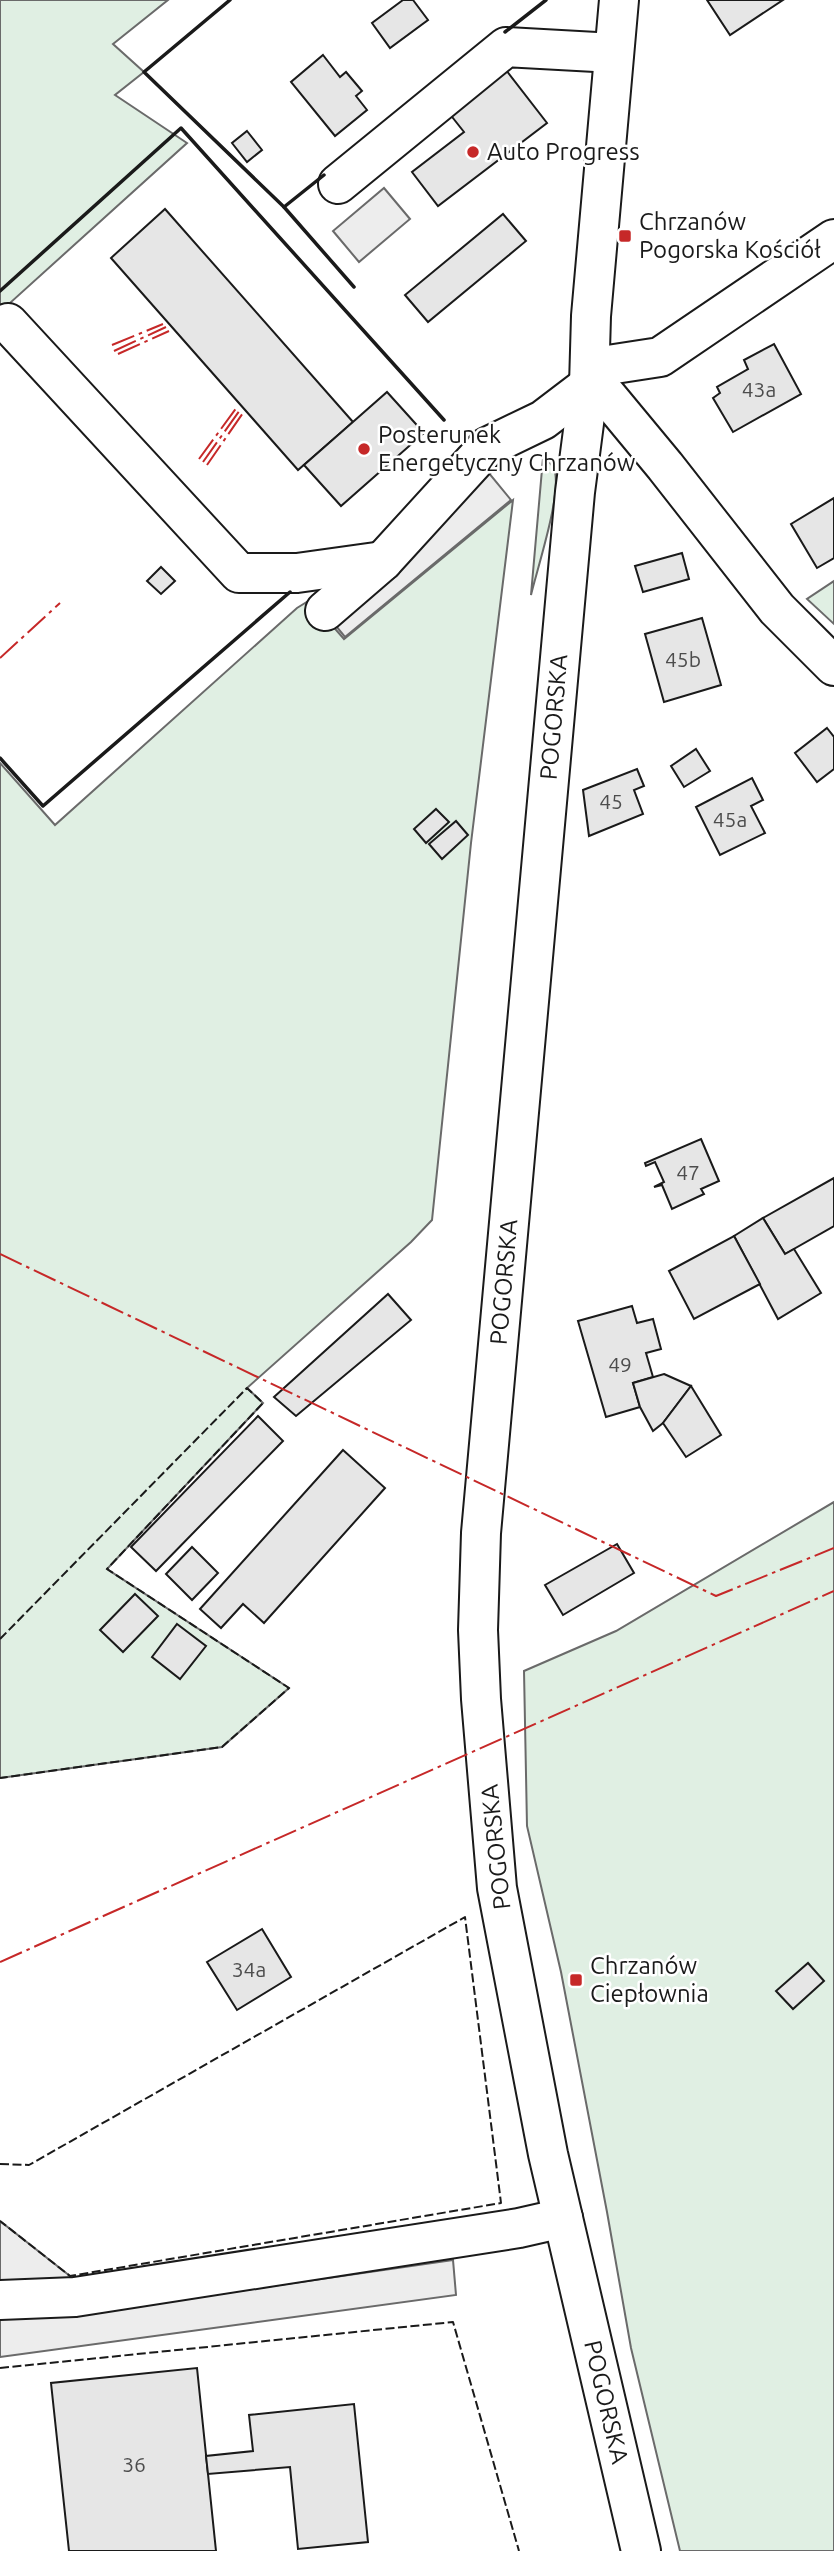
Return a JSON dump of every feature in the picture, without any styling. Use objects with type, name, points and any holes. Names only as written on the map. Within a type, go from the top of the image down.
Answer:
[{"type":"street","name":"POGORSKA","points":[[619,0],[591,316],[589,385],[573,519],[481,1533],[478,1630],[497,1888],[548,2154],[641,2551]]},
{"type":"street","points":[[338,184],[506,47],[614,53]]},
{"type":"street","points":[[325,611],[383,561],[487,447],[543,420],[589,385],[608,365],[660,357],[834,239]]},
{"type":"street","points":[[8,323],[239,573],[297,573],[383,561]]},
{"type":"street","points":[[589,385],[607,396],[777,609],[834,666]]},
{"type":"street","points":[[0,2300],[75,2297],[519,2228],[562,2218]]},
{"type":"green space","points":[[0,0],[168,0],[113,44],[144,72],[115,95],[187,143],[0,312]]},
{"type":"green space","points":[[543,458],[554,469],[555,494],[531,595]]},
{"type":"green space","points":[[513,500],[471,843],[432,1220],[411,1242],[247,1388],[263,1403],[107,1569],[289,1688],[222,1747],[0,1778],[0,763],[55,825],[297,608],[310,600],[344,639]]},
{"type":"green space","points":[[834,581],[834,624],[807,599]]},
{"type":"green space","points":[[834,1502],[834,2551],[680,2551],[631,2348],[561,1972],[527,1826],[524,1671],[616,1631]]},
{"type":"shaded area","points":[[384,188],[410,219],[359,262],[333,231]]},
{"type":"shaded area","points":[[479,461],[511,500],[345,637],[313,598]]},
{"type":"shaded area","points":[[0,2221],[70,2276],[78,2314],[453,2260],[456,2295],[0,2357]]},
{"type":"building","points":[[403,0],[413,0],[428,20],[390,48],[372,23]]},
{"type":"building","points":[[707,0],[783,0],[730,35]]},
{"type":"building","points":[[323,55],[340,77],[346,72],[362,91],[356,96],[367,110],[335,136],[291,82]]},
{"type":"building","name":"Auto Progress","points":[[506,70],[547,123],[438,206],[412,172],[464,132],[449,113]]},
{"type":"building","points":[[247,131],[262,150],[247,162],[232,143]]},
{"type":"building","points":[[165,209],[353,422],[298,470],[111,258]]},
{"type":"building","points":[[503,214],[526,241],[428,322],[405,295]]},
{"type":"building","points":[[774,344],[801,394],[733,432],[713,398],[720,393],[717,387],[748,369],[744,360]]},
{"type":"building","name":"Posterunek Energetyczny Chrzanów","points":[[387,392],[424,433],[341,506],[304,465]]},
{"type":"building","points":[[834,498],[834,558],[817,568],[791,524]]},
{"type":"building","points":[[682,553],[689,579],[643,592],[635,566]]},
{"type":"building","points":[[161,567],[175,581],[161,594],[147,581]]},
{"type":"building","points":[[702,618],[721,685],[664,702],[645,634]]},
{"type":"building","points":[[827,728],[834,737],[834,769],[817,782],[795,753]]},
{"type":"building","points":[[696,749],[710,771],[684,787],[671,766]]},
{"type":"building","points":[[637,769],[644,786],[634,790],[643,814],[589,836],[583,790]]},
{"type":"building","points":[[752,778],[763,800],[751,806],[765,833],[720,855],[696,807]]},
{"type":"building","points":[[436,809],[449,822],[426,843],[414,829]]},
{"type":"building","points":[[456,821],[468,835],[442,859],[429,844]]},
{"type":"building","points":[[701,1139],[719,1181],[701,1189],[704,1194],[672,1209],[662,1185],[654,1187],[664,1182],[655,1162],[646,1166],[645,1163]]},
{"type":"building","points":[[834,1178],[834,1226],[785,1254],[763,1218]]},
{"type":"building","points":[[763,1218],[785,1254],[794,1249],[821,1293],[778,1319],[734,1236]]},
{"type":"building","points":[[734,1236],[760,1284],[694,1319],[669,1271]]},
{"type":"building","points":[[388,1294],[411,1320],[296,1416],[274,1397]]},
{"type":"building","points":[[632,1306],[637,1323],[653,1319],[661,1349],[646,1353],[653,1377],[633,1383],[640,1407],[606,1417],[578,1321]]},
{"type":"building","points":[[664,1374],[691,1386],[663,1423],[653,1431],[640,1407],[633,1383]]},
{"type":"building","points":[[691,1386],[721,1435],[686,1457],[663,1423]]},
{"type":"building","points":[[258,1416],[283,1441],[156,1571],[131,1547]]},
{"type":"building","points":[[343,1450],[385,1488],[264,1623],[243,1604],[221,1628],[200,1609]]},
{"type":"building","points":[[617,1544],[634,1573],[563,1615],[545,1585]]},
{"type":"building","points":[[192,1547],[218,1573],[192,1600],[166,1574]]},
{"type":"building","points":[[135,1594],[158,1616],[123,1652],[100,1630]]},
{"type":"building","points":[[177,1624],[206,1646],[180,1679],[152,1657]]},
{"type":"building","points":[[262,1929],[291,1977],[237,2010],[207,1962]]},
{"type":"building","points":[[808,1963],[824,1981],[793,2009],[776,1991]]},
{"type":"building","points":[[197,2368],[216,2551],[69,2551],[51,2383]]},
{"type":"building","points":[[354,2404],[368,2542],[298,2549],[290,2467],[208,2474],[206,2456],[253,2451],[249,2415]]},
{"type":"fence","points":[[0,1639],[247,1388],[263,1403],[107,1569],[289,1688],[222,1747],[0,1778]]},
{"type":"fence","points":[[0,2164],[29,2165],[465,1917],[501,2203],[70,2276],[0,2221]]},
{"type":"fence","points":[[0,2368],[453,2322],[519,2551]]},
{"type":"wall","points":[[230,0],[144,72],[284,207],[324,175]]},
{"type":"wall","points":[[505,32],[546,0]]},
{"type":"wall","points":[[0,291],[181,128],[444,420]]},
{"type":"wall","points":[[284,207],[354,287]]},
{"type":"wall","points":[[0,758],[43,806],[290,592]]},
{"type":"power","points":[[112,345],[163,324]]},
{"type":"power","points":[[114,351],[166,327]]},
{"type":"power","points":[[118,354],[169,331]]},
{"type":"power","points":[[199,459],[237,407]]},
{"type":"power","points":[[203,462],[240,410]]},
{"type":"power","points":[[207,465],[243,413]]},
{"type":"power","points":[[0,658],[60,603]]},
{"type":"power","points":[[0,1254],[716,1596],[834,1548]]},
{"type":"power","points":[[0,1962],[834,1591]]},
{"type":"place","name":"Auto Progress","points":[[473,152]]},
{"type":"place","name":"Chrzanów Pogorska Kościół","points":[[625,236]]},
{"type":"place","name":"Posterunek Energetyczny Chrzanów","points":[[364,449]]},
{"type":"place","name":"Chrzanów Ciepłownia","points":[[576,1980]]}]
